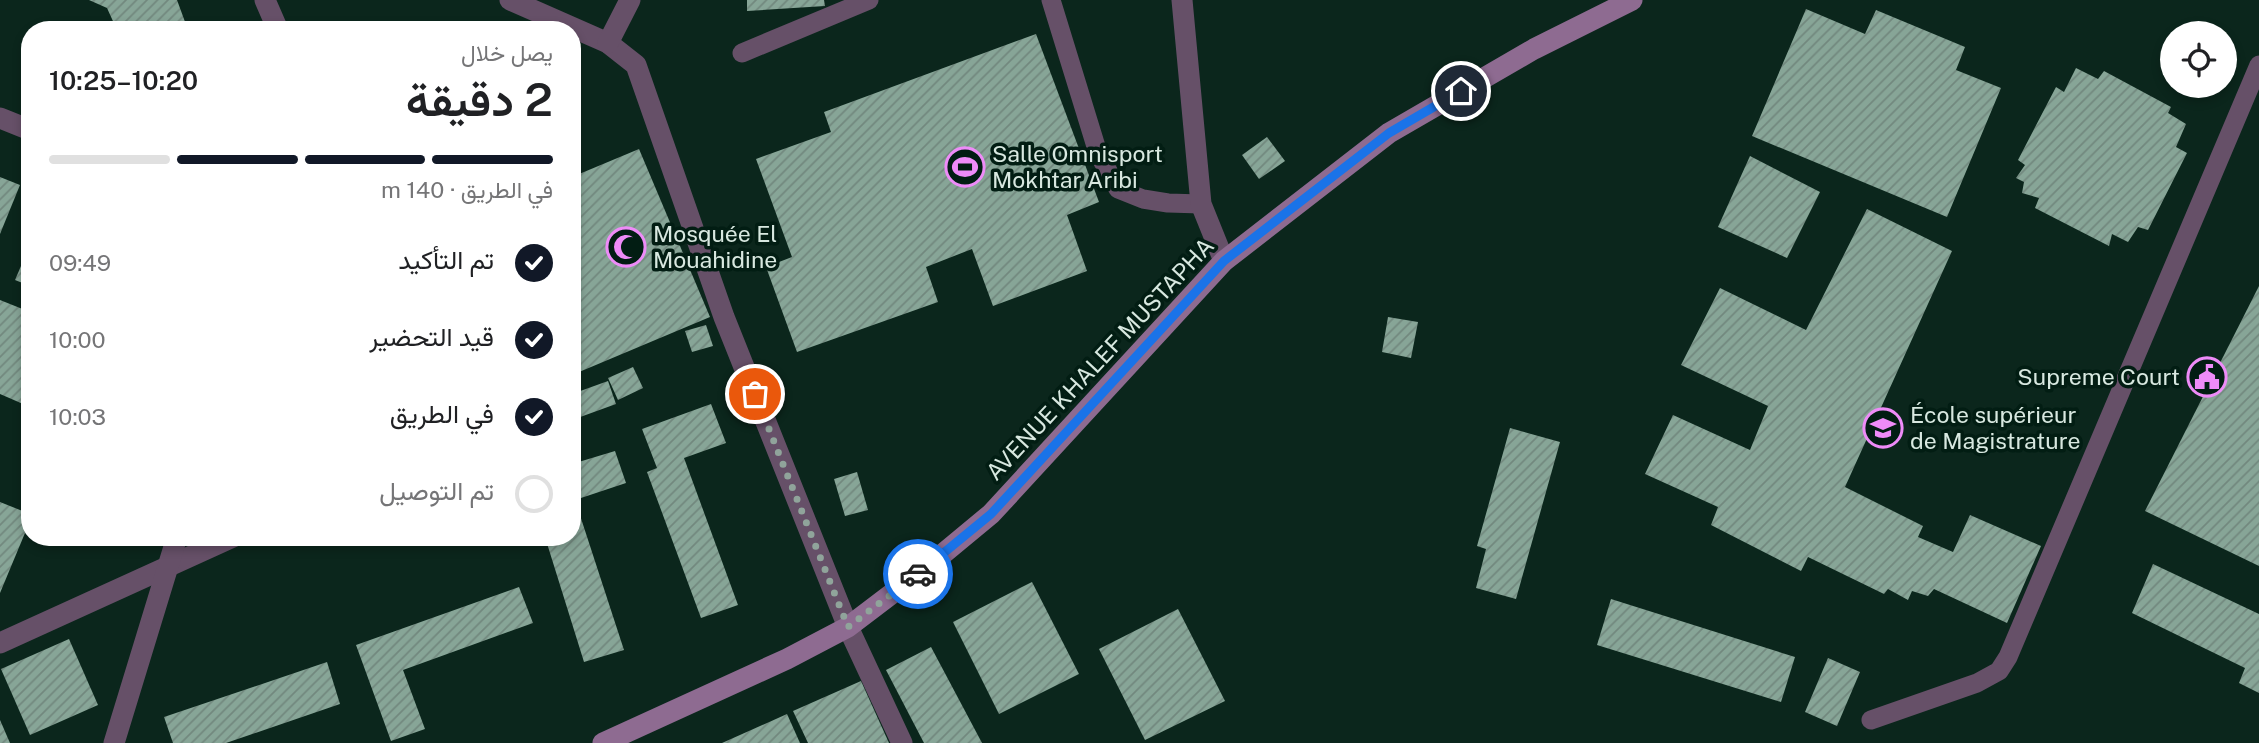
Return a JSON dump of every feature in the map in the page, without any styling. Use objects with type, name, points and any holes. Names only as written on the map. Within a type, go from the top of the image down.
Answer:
[{"type":"main road","name":"AVENUE KHALEF MUSTAPHA","points":[[603,743],[787,659],[848,627],[991,514],[1224,261],[1389,133],[1534,49],[1632,0]]},
{"type":"street","points":[[265,0],[274,21]]},
{"type":"street","points":[[510,0],[558,21]]},
{"type":"street","points":[[608,43],[630,0]]},
{"type":"street","points":[[1182,0],[1202,204],[1224,261]]},
{"type":"street","points":[[581,31],[608,43],[636,65],[724,317],[848,627],[902,743]]},
{"type":"street","points":[[0,118],[21,126]]},
{"type":"street","points":[[114,743],[174,546]]},
{"type":"street","points":[[0,643],[212,546]]},
{"type":"lane","points":[[742,53],[869,0]]},
{"type":"lane","points":[[1051,0],[1098,153],[1118,189],[1143,199],[1202,204]]},
{"type":"lane","points":[[1871,720],[1977,683],[1999,670],[2008,657],[2259,65]]},
{"type":"building","points":[[89,0],[177,0],[185,21],[113,21],[107,8]]},
{"type":"building","points":[[747,0],[824,0],[825,6],[747,11]]},
{"type":"building","points":[[1806,9],[1865,34],[1876,10],[1965,47],[1956,70],[2001,88],[1947,217],[1752,136]]},
{"type":"building","name":"Salle Omnisport Mokhtar Aribi","points":[[1036,34],[1099,202],[1067,215],[1087,271],[993,306],[972,249],[926,267],[938,302],[797,352],[766,267],[792,257],[756,159],[831,132],[824,112]]},
{"type":"building","points":[[2076,68],[2098,79],[2104,71],[2171,107],[2168,113],[2186,124],[2176,147],[2187,153],[2148,230],[2138,227],[2128,242],[2112,234],[2109,246],[2035,208],[2039,198],[2022,193],[2024,182],[2016,178],[2025,165],[2018,160],[2056,87],[2064,92]]},
{"type":"building","points":[[1267,137],[1285,161],[1259,179],[1242,155]]},
{"type":"building","name":"Mosquée El Mouahidine","points":[[639,149],[710,317],[581,371],[581,173]]},
{"type":"building","points":[[1750,156],[1820,192],[1787,258],[1718,227]]},
{"type":"building","points":[[0,177],[20,185],[0,234]]},
{"type":"building","points":[[1867,209],[1952,251],[1845,487],[1923,526],[1918,537],[1953,552],[1970,515],[2041,546],[2007,623],[1934,589],[1928,596],[1912,591],[1908,600],[1888,589],[1884,594],[1808,557],[1801,571],[1711,525],[1718,507],[1645,474],[1673,415],[1750,450],[1768,406],[1681,365],[1720,288],[1806,330]]},
{"type":"building","points":[[21,266],[21,282],[15,280]]},
{"type":"building","points":[[2259,286],[2259,566],[2145,511]]},
{"type":"building","points":[[0,300],[21,308],[21,403],[0,394]]},
{"type":"building","points":[[1388,317],[1418,322],[1411,358],[1382,352]]},
{"type":"building","points":[[706,325],[713,346],[692,352],[685,331]]},
{"type":"building","points":[[633,367],[643,388],[618,400],[608,378]]},
{"type":"building","points":[[608,381],[616,404],[581,417],[581,391]]},
{"type":"building","points":[[711,404],[726,443],[684,458],[738,605],[701,618],[647,472],[657,468],[642,429]]},
{"type":"building","points":[[1510,428],[1560,442],[1516,599],[1476,588],[1486,549],[1477,546]]},
{"type":"building","points":[[615,451],[626,483],[581,498],[581,461]]},
{"type":"building","points":[[857,472],[868,510],[845,516],[834,479]]},
{"type":"building","points":[[0,502],[21,510],[21,543],[0,593]]},
{"type":"building","points":[[581,518],[624,650],[584,662],[548,546],[581,546]]},
{"type":"building","points":[[2153,564],[2259,614],[2259,693],[2239,683],[2245,668],[2132,613]]},
{"type":"building","points":[[1032,582],[1079,674],[999,714],[953,622]]},
{"type":"building","points":[[519,587],[533,623],[403,670],[425,729],[391,741],[356,645]]},
{"type":"building","points":[[1611,599],[1795,657],[1781,702],[1597,645]]},
{"type":"building","points":[[1178,609],[1225,701],[1145,740],[1099,649]]},
{"type":"building","points":[[69,639],[98,705],[30,735],[1,669]]},
{"type":"building","points":[[931,647],[982,743],[924,743],[886,670]]},
{"type":"building","points":[[1828,658],[1860,672],[1837,726],[1805,712]]},
{"type":"building","points":[[327,662],[340,704],[226,743],[173,743],[164,717]]},
{"type":"building","points":[[861,681],[889,743],[808,743],[793,711]]},
{"type":"building","points":[[787,714],[800,743],[722,743]]},
{"type":"building","points":[[0,720],[10,743],[0,743]]},
{"type":"way so far","points":[[755,394],[848,627],[918,574]]},
{"type":"place","name":"Salle Omnisport Mokhtar Aribi","points":[[965,167]]},
{"type":"place","name":"Mosquée El Mouahidine","points":[[626,247]]},
{"type":"place","name":"Supreme Court","points":[[2207,377]]},
{"type":"place","name":"École supérieur de Magistrature","points":[[1883,428]]},
{"type":"route","points":[[918,574],[991,514],[1224,261],[1389,133],[1461,91]]}]
